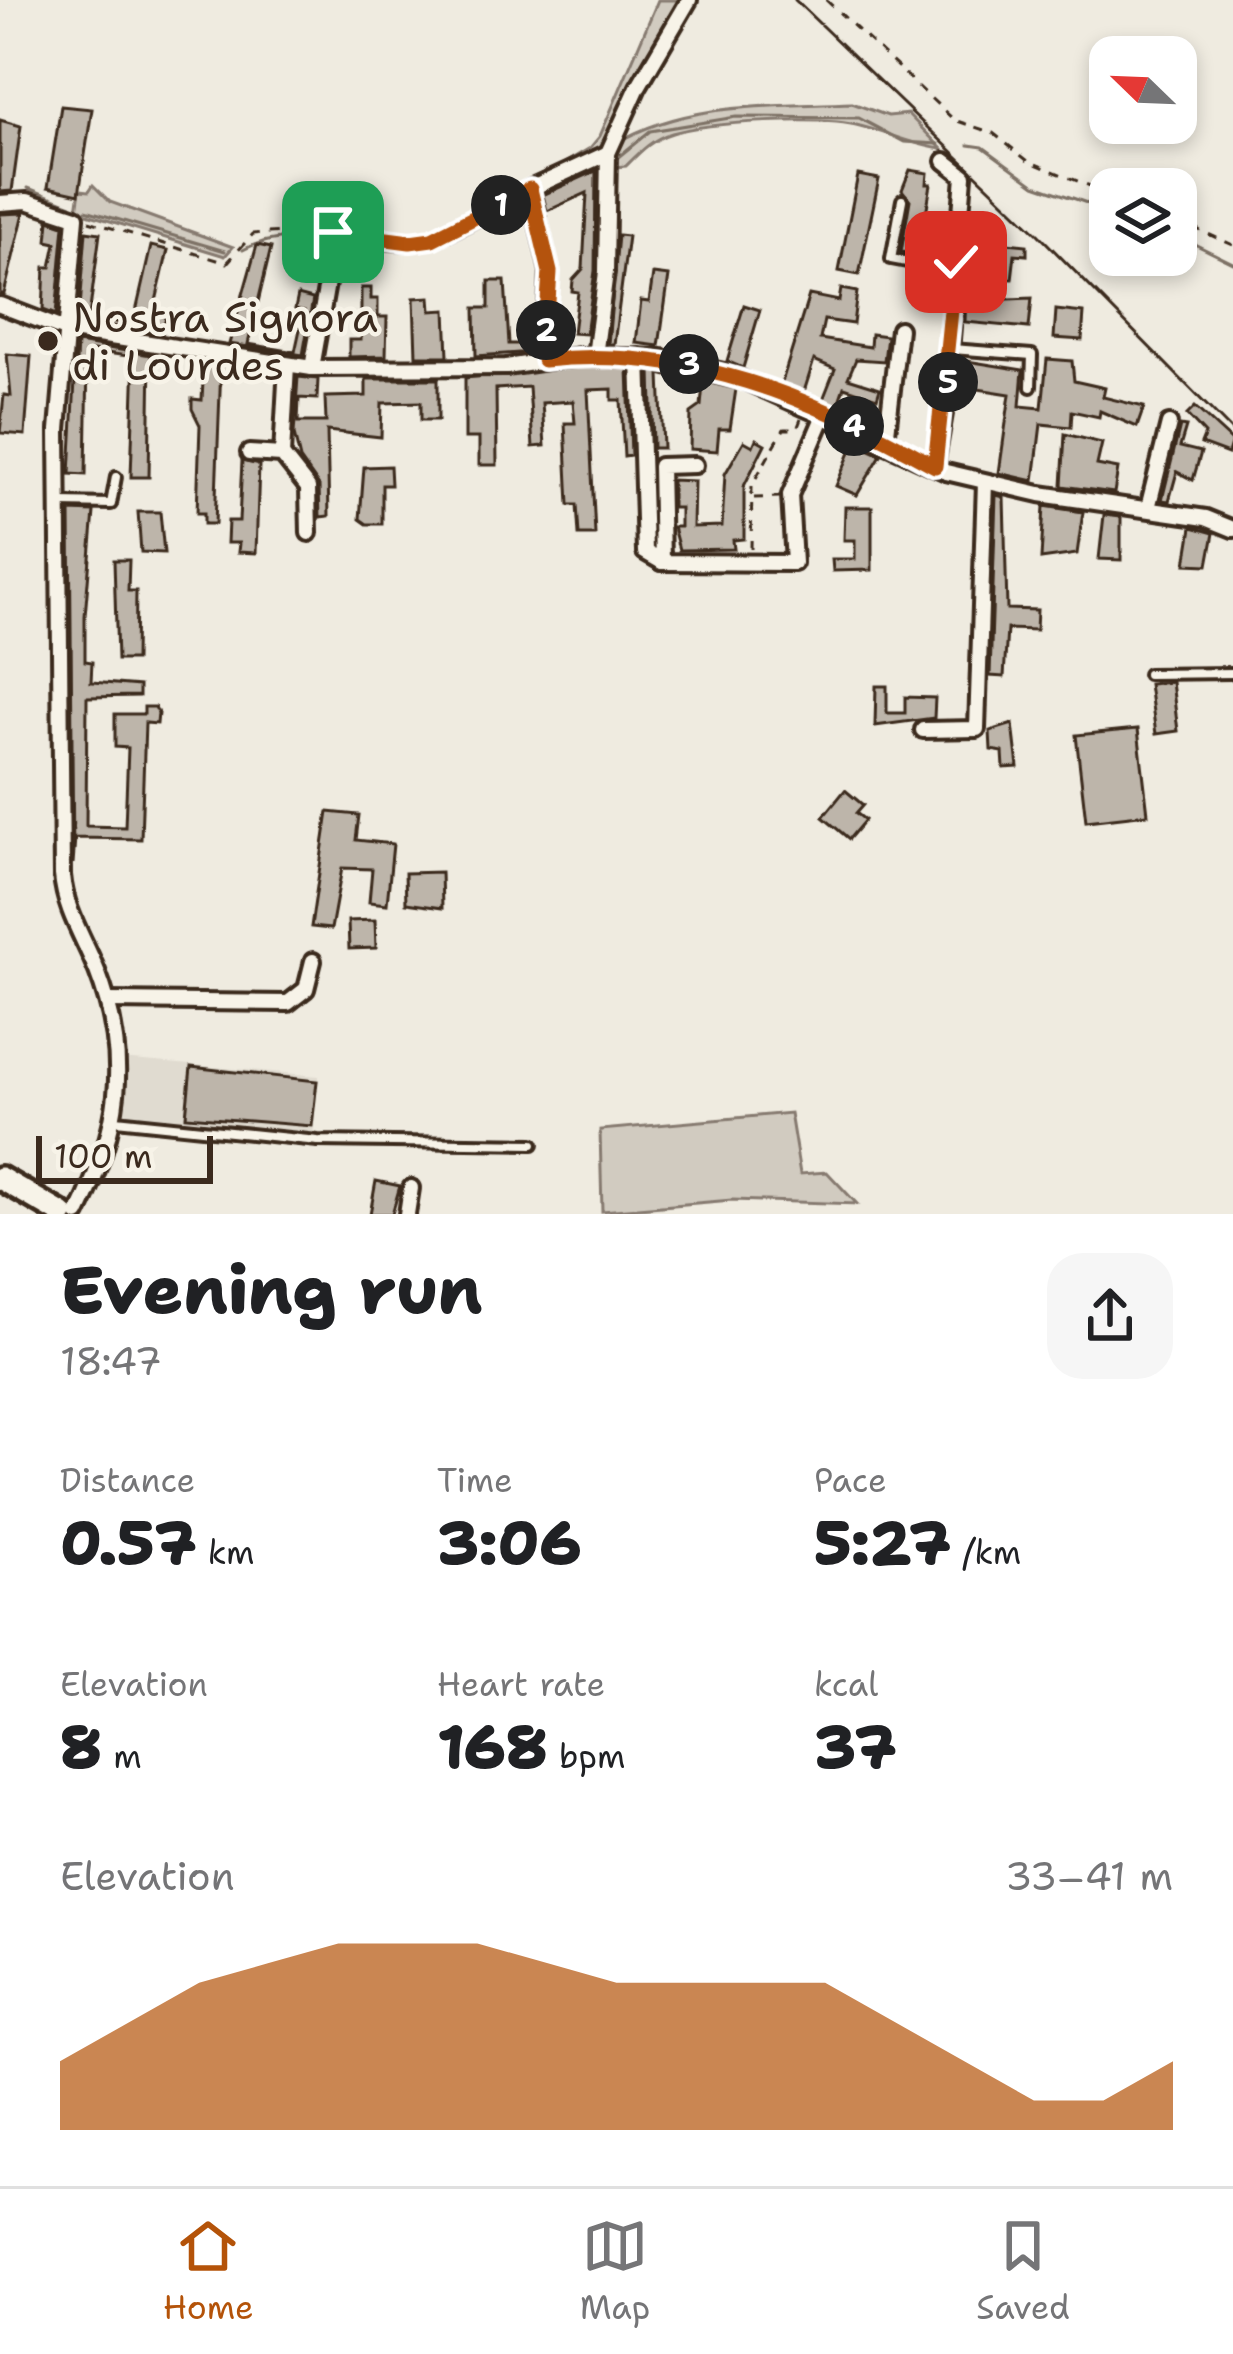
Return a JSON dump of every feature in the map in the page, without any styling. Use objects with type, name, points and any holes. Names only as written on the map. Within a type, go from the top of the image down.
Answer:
[{"type":"main road","points":[[0,1178],[62,1214]]},
{"type":"street","points":[[595,356],[606,272],[608,153],[638,87],[689,0]]},
{"type":"street","points":[[544,360],[550,272],[530,189],[608,153]]},
{"type":"street","points":[[935,466],[964,176],[945,161]]},
{"type":"street","points":[[0,203],[27,201],[76,217],[58,430],[62,503],[56,686],[62,875],[65,903],[108,1001],[118,1076],[116,1120],[77,1214]]},
{"type":"street","points":[[297,267],[320,274],[327,283],[312,368]]},
{"type":"street","points":[[0,305],[65,331],[312,368],[506,367],[595,356],[639,357],[728,373],[935,466],[985,482],[1206,518],[1233,529]]},
{"type":"street","points":[[886,441],[899,328]]},
{"type":"street","points":[[639,357],[644,552],[662,562],[794,563],[790,497],[825,413]]},
{"type":"street","points":[[286,365],[282,455],[308,488],[310,533]]},
{"type":"street","points":[[1148,508],[1168,424]]},
{"type":"street","points":[[249,453],[282,455]]},
{"type":"street","points":[[662,562],[660,466],[695,465]]},
{"type":"street","points":[[923,730],[977,729],[985,482]]},
{"type":"street","points":[[108,1001],[288,1004],[306,988],[314,961]]},
{"type":"street","points":[[407,1214],[411,1188]]},
{"type":"lane","points":[[902,200],[892,259],[956,271]]},
{"type":"lane","points":[[950,349],[1032,355],[1031,387]]},
{"type":"lane","points":[[62,503],[111,504],[116,477]]},
{"type":"lane","points":[[1148,674],[1233,673]]},
{"type":"lane","points":[[116,1120],[318,1142],[533,1144]]},
{"type":"path","points":[[826,0],[954,120],[993,133],[1028,161],[1089,186]]},
{"type":"path","points":[[76,217],[226,263],[253,234],[314,230],[410,242],[432,239],[530,189]]},
{"type":"path","points":[[1197,229],[1233,245]]},
{"type":"path","points":[[751,562],[752,485],[784,429],[797,429],[806,405]]},
{"type":"path","points":[[752,498],[790,497]]},
{"type":"shaded area","points":[[658,0],[679,0],[630,83],[603,151],[527,185],[590,148],[600,136]]},
{"type":"shaded area","points":[[852,103],[888,116],[908,114],[942,149],[843,123],[766,122],[672,133],[652,142],[626,166],[613,167],[616,143],[671,120],[760,106]]},
{"type":"shaded area","points":[[93,185],[110,202],[233,247],[225,256],[77,211],[80,190],[89,191]]},
{"type":"shaded area","points":[[121,1059],[319,1076],[313,1136],[121,1116]]},
{"type":"shaded area","points":[[790,1113],[800,1174],[827,1172],[857,1204],[732,1200],[602,1211],[600,1130]]},
{"type":"building","points":[[61,106],[92,109],[79,194],[48,187]]},
{"type":"building","points":[[0,120],[21,126],[12,191],[0,192]]},
{"type":"building","points":[[910,170],[928,173],[927,184],[931,184],[919,255],[901,252],[910,200],[902,190]]},
{"type":"building","points":[[596,171],[595,271],[586,334],[573,333],[578,292],[572,291],[573,280],[583,269],[587,193],[547,211],[543,195]]},
{"type":"building","points":[[858,175],[879,179],[859,275],[839,271]]},
{"type":"building","points":[[24,213],[4,294],[0,294],[0,214]]},
{"type":"building","points":[[49,220],[64,225],[56,315],[43,310],[45,267],[51,267],[56,243],[47,241]]},
{"type":"building","points":[[971,224],[990,225],[989,231],[998,232],[997,242],[1027,245],[1027,255],[1015,254],[1012,279],[980,277],[983,244],[970,243]]},
{"type":"building","points":[[86,231],[100,233],[89,317],[133,325],[151,246],[168,250],[154,310],[167,313],[162,334],[79,321]]},
{"type":"building","points":[[618,235],[628,236],[614,344],[608,344]]},
{"type":"building","points":[[257,245],[271,248],[248,344],[295,352],[304,311],[295,309],[298,295],[313,299],[303,355],[229,344]]},
{"type":"building","points":[[653,274],[669,276],[659,346],[636,343],[641,301],[649,302]]},
{"type":"building","points":[[489,281],[505,281],[509,344],[533,344],[533,352],[476,356],[475,308],[489,308]]},
{"type":"building","points":[[361,288],[371,288],[371,299],[378,299],[378,317],[387,317],[386,356],[349,357],[349,340],[361,340]]},
{"type":"building","points":[[841,289],[857,292],[853,324],[824,320],[820,339],[870,347],[871,334],[887,336],[884,361],[856,359],[848,378],[880,388],[877,398],[844,387],[836,410],[822,402],[835,369],[814,360],[803,395],[781,385],[809,295],[839,301]]},
{"type":"building","points":[[966,289],[984,291],[988,300],[1032,298],[1029,328],[965,322]]},
{"type":"building","points":[[430,297],[431,311],[446,310],[448,356],[416,356],[414,298]]},
{"type":"building","points":[[744,305],[760,310],[743,368],[727,361]]},
{"type":"building","points":[[1056,310],[1084,313],[1082,340],[1054,338]]},
{"type":"building","points":[[77,343],[151,355],[149,477],[131,477],[135,357],[92,351],[88,358],[86,475],[70,474]]},
{"type":"building","points":[[7,354],[31,356],[25,435],[0,433],[4,395],[11,396]]},
{"type":"building","points":[[1047,359],[1072,361],[1074,381],[1105,388],[1103,397],[1144,407],[1137,427],[1100,411],[1099,417],[1072,411],[1071,427],[1041,424],[1034,481],[999,473],[1010,394],[959,386],[961,360],[1023,370],[1020,406],[1042,408]]},
{"type":"building","points":[[204,363],[221,365],[215,524],[204,524],[204,513],[197,513],[200,425],[192,399],[202,400]]},
{"type":"building","points":[[581,367],[628,368],[631,456],[624,457],[621,400],[612,400],[612,389],[588,390],[595,535],[579,535],[577,505],[569,505],[565,423],[575,423],[573,401],[542,403],[545,446],[533,447],[529,387],[496,389],[497,465],[479,465],[479,438],[465,438],[465,378]]},
{"type":"building","points":[[651,369],[736,389],[730,429],[719,429],[717,451],[690,449],[691,413],[701,406],[703,385],[660,374],[663,448],[653,448]]},
{"type":"building","points":[[298,377],[318,379],[317,399],[299,398],[298,422],[326,422],[325,397],[366,396],[366,379],[438,379],[438,420],[421,420],[421,402],[382,403],[381,437],[327,431],[329,516],[320,517],[319,486],[300,459],[294,434]]},
{"type":"building","points":[[1195,407],[1232,441],[1228,454],[1201,444],[1205,434],[1187,415]]},
{"type":"building","points":[[1180,426],[1186,427],[1180,447],[1201,452],[1193,480],[1177,472],[1169,501],[1162,500]]},
{"type":"building","points":[[1065,434],[1102,443],[1097,465],[1118,469],[1114,493],[1062,486]]},
{"type":"building","points":[[756,439],[765,444],[744,486],[744,539],[733,540],[734,549],[679,550],[673,527],[680,527],[680,508],[672,508],[672,480],[694,481],[693,527],[722,526],[725,474],[744,441],[753,446]]},
{"type":"building","points":[[854,443],[881,455],[857,495],[836,486]]},
{"type":"building","points":[[242,461],[259,465],[256,553],[238,552],[239,543],[227,543],[228,521],[239,521]]},
{"type":"building","points":[[390,466],[391,485],[382,485],[382,524],[367,524],[360,519],[364,467]]},
{"type":"building","points":[[996,495],[1004,497],[1007,609],[1037,610],[1036,630],[1007,629],[1004,677],[990,676]]},
{"type":"building","points":[[1044,506],[1083,512],[1077,554],[1041,559]]},
{"type":"building","points":[[845,507],[872,507],[872,570],[833,571],[832,559],[855,559],[855,540],[844,540]]},
{"type":"building","points":[[70,511],[94,512],[85,616],[85,661],[92,662],[91,682],[139,686],[139,696],[87,697],[86,826],[125,827],[128,748],[115,747],[115,714],[144,714],[144,707],[155,707],[158,713],[157,724],[145,723],[141,839],[75,838],[73,864]]},
{"type":"building","points":[[138,512],[160,512],[164,553],[141,552]]},
{"type":"building","points":[[1104,515],[1121,517],[1121,560],[1099,559]]},
{"type":"building","points":[[1192,527],[1214,533],[1208,565],[1186,564]]},
{"type":"building","points":[[114,560],[129,560],[128,591],[136,591],[135,660],[117,660]]},
{"type":"building","points":[[1172,682],[1178,731],[1156,734],[1149,684]]},
{"type":"building","points":[[876,686],[887,686],[887,713],[905,713],[905,697],[935,698],[934,718],[875,726]]},
{"type":"building","points":[[1013,724],[1018,767],[1004,768],[1003,752],[991,750],[990,731]]},
{"type":"building","points":[[1138,729],[1148,814],[1086,821],[1076,735]]},
{"type":"building","points":[[845,790],[863,805],[856,813],[865,820],[849,839],[823,817]]},
{"type":"building","points":[[328,812],[359,815],[356,840],[393,844],[387,904],[369,902],[372,869],[342,868],[331,929],[311,927]]},
{"type":"building","points":[[441,872],[442,908],[406,903],[405,873]]},
{"type":"building","points":[[375,920],[376,948],[349,949],[348,921]]},
{"type":"building","points":[[191,1067],[317,1081],[312,1126],[186,1116]]},
{"type":"building","points":[[376,1181],[400,1186],[392,1214],[370,1214]]},
{"type":"waterway","points":[[617,158],[650,131],[736,117],[859,118],[904,142],[939,144]]},
{"type":"waterway","points":[[969,145],[983,147],[1035,185],[1089,204]]},
{"type":"waterway","points":[[28,188],[71,205]]},
{"type":"waterway","points":[[243,250],[290,238],[407,251],[464,234],[517,206]]},
{"type":"waterway","points":[[86,210],[225,251]]},
{"type":"waterway","points":[[1197,245],[1233,263]]},
{"type":"railway","points":[[795,0],[1038,234],[1233,432]]},
{"type":"place","name":"Nostra Signora di Lourdes","points":[[48,341]]},
{"type":"route","points":[[333,232],[410,242],[432,239],[530,189],[550,272],[544,360],[620,355],[662,358],[728,373],[935,466],[946,401],[956,262]]}]
